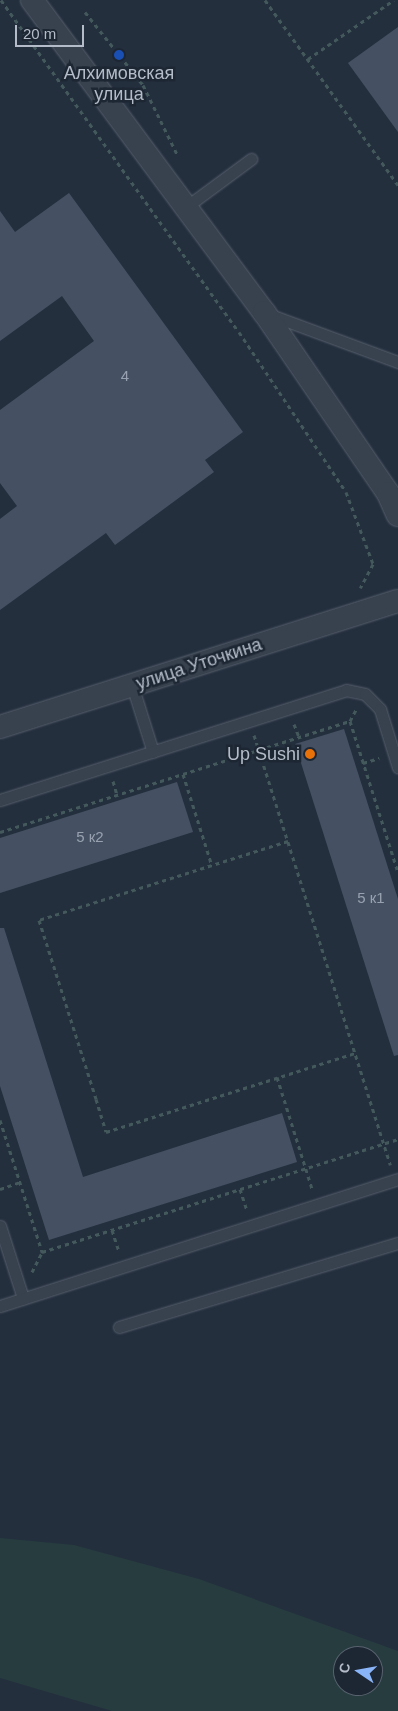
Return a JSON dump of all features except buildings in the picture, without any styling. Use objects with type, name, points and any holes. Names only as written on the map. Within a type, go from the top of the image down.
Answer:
[{"type":"street","points":[[32,0],[264,312],[393,492],[398,515]]},
{"type":"street","name":"улица Уточкина","points":[[0,728],[398,601]]},
{"type":"lane","points":[[186,207],[251,159]]},
{"type":"lane","points":[[264,312],[398,362]]},
{"type":"lane","points":[[132,685],[153,752]]},
{"type":"lane","points":[[0,800],[250,721],[356,691],[369,697],[380,709],[398,767]]},
{"type":"lane","points":[[0,1306],[396,1180]]},
{"type":"lane","points":[[0,1226],[23,1298]]},
{"type":"lane","points":[[119,1328],[398,1243]]},
{"type":"path","points":[[1,0],[140,194],[346,492],[373,564]]},
{"type":"path","points":[[265,0],[398,185]]},
{"type":"path","points":[[308,59],[394,0]]},
{"type":"path","points":[[85,12],[143,85],[182,164],[140,194]]},
{"type":"path","points":[[250,721],[396,1180]]},
{"type":"path","points":[[0,832],[350,721],[398,872]]},
{"type":"path","points":[[183,774],[212,866]]},
{"type":"path","points":[[288,841],[39,920],[106,1132],[355,1053]]},
{"type":"path","points":[[277,1077],[317,1205]]},
{"type":"path","points":[[0,1120],[42,1252],[398,1139]]},
{"type":"path","points":[[0,1189],[20,1182]]},
{"type":"path","points":[[112,1230],[123,1266]]},
{"type":"green space","points":[[0,1538],[74,1545],[199,1579],[398,1651],[398,1711],[112,1711],[0,1678]]},
{"type":"place","name":"Алхимовская улица","points":[[119,55]]},
{"type":"place","name":"Up Sushi","points":[[310,754]]}]
